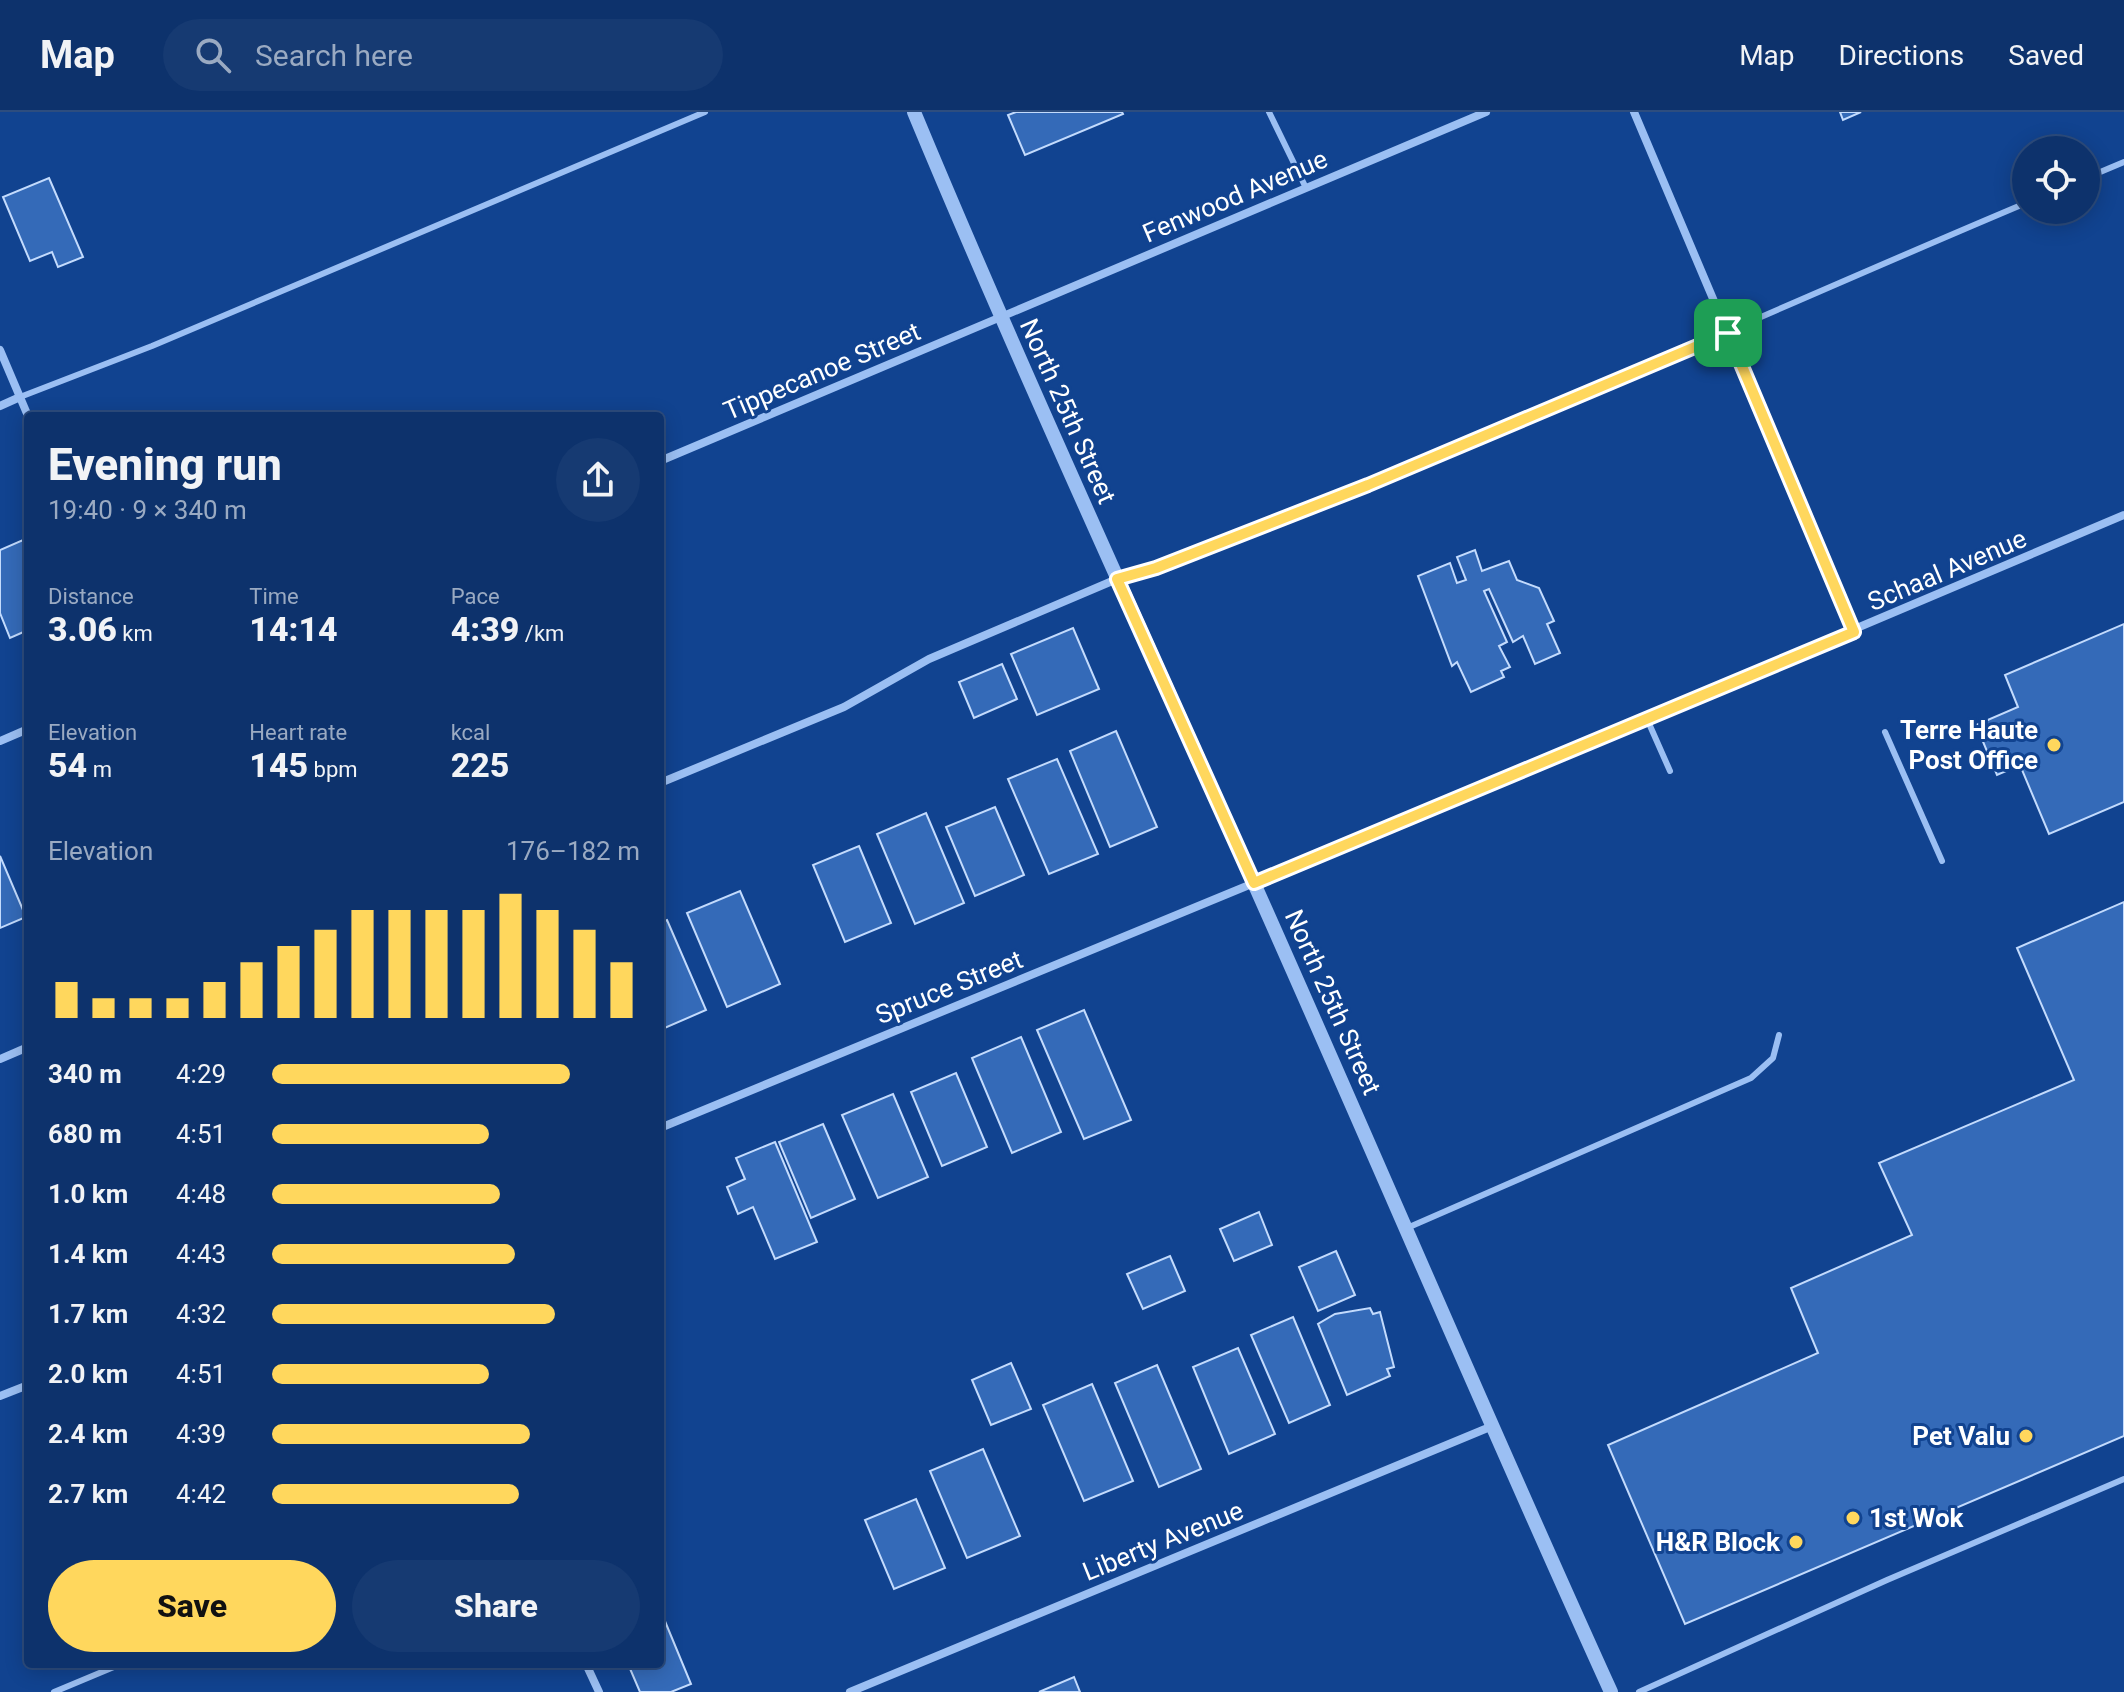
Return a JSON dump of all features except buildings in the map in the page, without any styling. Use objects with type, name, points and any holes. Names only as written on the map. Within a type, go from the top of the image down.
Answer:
[{"type":"street","name":"North 25th Street","points":[[914,112],[999,318],[1254,883],[1407,1228],[1490,1427],[1611,1692]]},
{"type":"street","name":"Fenwood Avenue","points":[[999,318],[1486,112]]},
{"type":"street","points":[[1634,112],[1854,632]]},
{"type":"street","name":"Tippecanoe Street","points":[[664,459],[999,318]]},
{"type":"street","points":[[0,350],[26,412]]},
{"type":"street","points":[[0,406],[20,397]]},
{"type":"street","name":"Schaal Avenue","points":[[1254,883],[1854,632],[2124,515]]},
{"type":"street","points":[[664,781],[844,707],[929,659],[1117,579]]},
{"type":"street","points":[[0,741],[24,731]]},
{"type":"street","name":"Spruce Street","points":[[664,1126],[1254,883]]},
{"type":"street","points":[[0,1059],[24,1049]]},
{"type":"street","points":[[0,1396],[24,1387]]},
{"type":"street","name":"Liberty Avenue","points":[[850,1692],[1490,1427]]},
{"type":"street","points":[[588,1668],[599,1692]]},
{"type":"lane","points":[[20,397],[152,346],[705,112]]},
{"type":"lane","points":[[1269,112],[1306,188]]},
{"type":"lane","points":[[2100,172],[2124,162]]},
{"type":"lane","points":[[1117,579],[1156,568],[1368,485],[2012,209]]},
{"type":"lane","points":[[1647,719],[1670,771]]},
{"type":"lane","points":[[1885,732],[1942,861]]},
{"type":"lane","points":[[1407,1228],[1751,1078],[1773,1058],[1779,1035]]},
{"type":"lane","points":[[1639,1692],[1887,1580],[2124,1479]]},
{"type":"lane","points":[[54,1692],[111,1668]]},
{"type":"place","name":"Terre Haute Post Office","points":[[2054,745]]},
{"type":"place","name":"Pet Valu","points":[[2026,1436]]},
{"type":"place","name":"1st Wok","points":[[1853,1518]]},
{"type":"place","name":"H&R Block","points":[[1796,1542]]},
{"type":"route","points":[[1728,333],[1854,632],[1254,883],[1117,579],[1156,568],[1368,485],[1728,333]]}]
